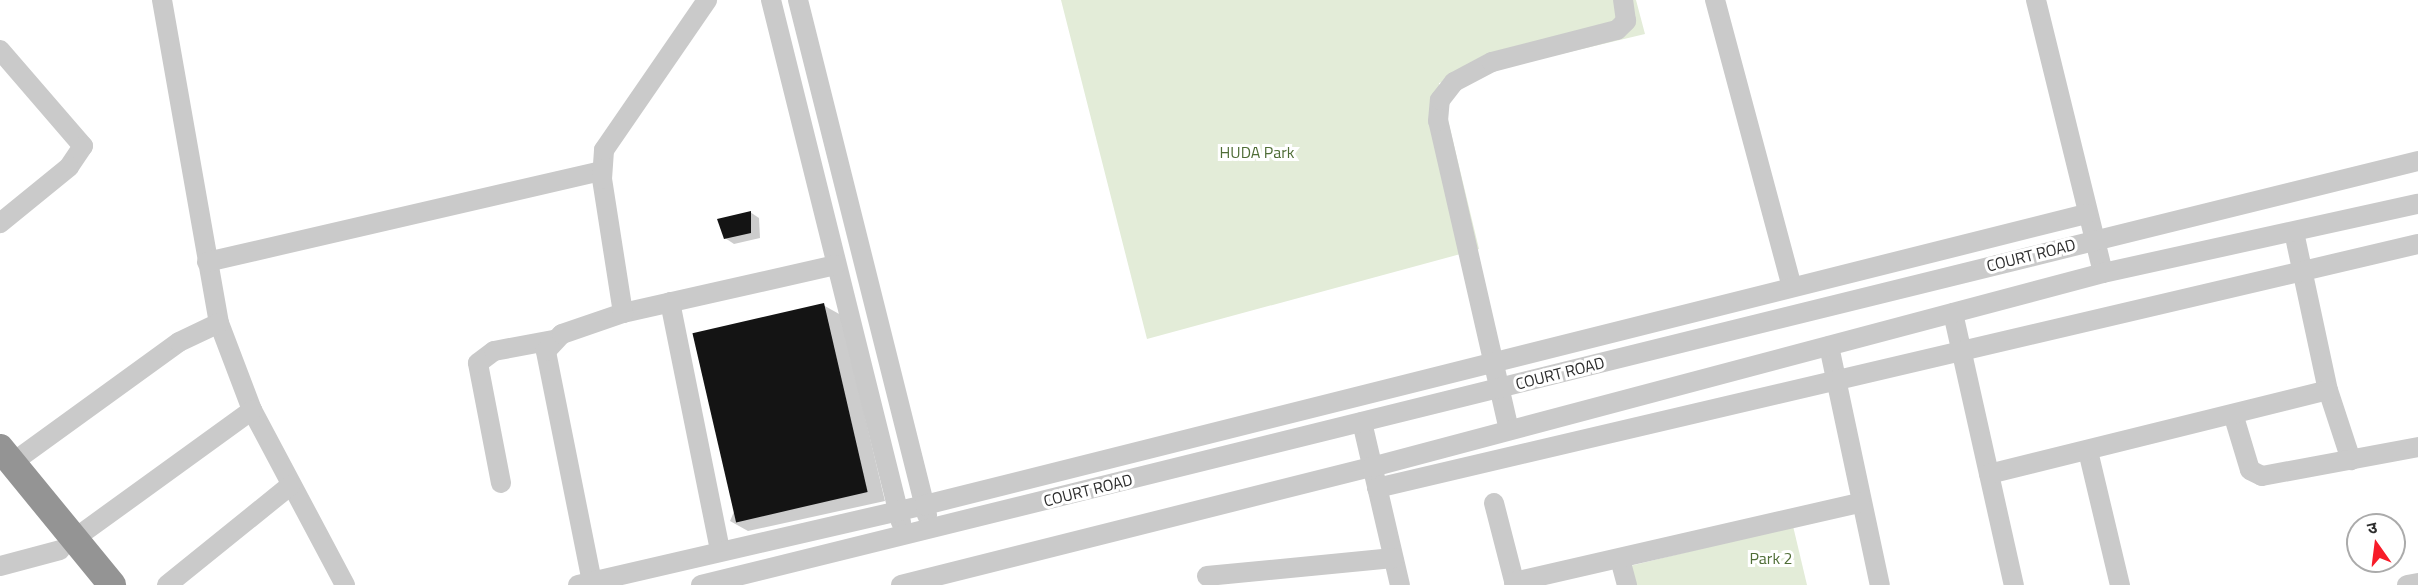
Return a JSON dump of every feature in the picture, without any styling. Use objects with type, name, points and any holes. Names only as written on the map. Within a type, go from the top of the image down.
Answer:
[{"type":"highway","points":[[4,463],[67,545],[88,585]]},
{"type":"highway","points":[[67,545],[112,585]]},
{"type":"street","points":[[162,0],[219,323],[252,410],[345,585]]},
{"type":"street","points":[[623,313],[601,171],[608,141],[707,0]]},
{"type":"street","points":[[771,0],[904,536]]},
{"type":"street","points":[[798,0],[931,529]]},
{"type":"street","points":[[1509,430],[1438,121],[1440,100],[1454,82],[1492,62],[1617,30],[1626,21],[1623,0]]},
{"type":"street","points":[[1715,0],[1792,287]]},
{"type":"street","points":[[2036,0],[2086,214],[2103,273]]},
{"type":"street","points":[[0,50],[83,146],[69,167],[0,223]]},
{"type":"street","name":"COURT ROAD","points":[[701,585],[2418,161]]},
{"type":"street","points":[[207,262],[601,171]]},
{"type":"street","points":[[901,585],[1372,467],[2103,273],[2418,204]]},
{"type":"street","points":[[553,340],[546,358],[585,583],[925,505],[1492,361],[2086,214]]},
{"type":"street","points":[[2294,232],[2328,390],[2351,460]]},
{"type":"street","points":[[1377,488],[1962,352],[2302,269],[2418,244]]},
{"type":"street","points":[[501,483],[478,363],[494,351],[553,340],[623,313],[836,266]]},
{"type":"street","points":[[670,302],[720,551]]},
{"type":"street","points":[[1953,313],[2014,585]]},
{"type":"street","points":[[4,463],[173,346],[219,323]]},
{"type":"street","points":[[1828,346],[1860,503],[1880,585]]},
{"type":"street","points":[[1989,474],[2234,417],[2328,390]]},
{"type":"street","points":[[0,566],[67,545],[252,410]]},
{"type":"street","points":[[2234,417],[2250,470],[2258,475],[2418,447]]},
{"type":"street","points":[[1362,422],[1400,585]]},
{"type":"street","points":[[2088,450],[2120,585]]},
{"type":"street","points":[[167,585],[291,485]]},
{"type":"street","points":[[1494,503],[1515,583],[1860,503]]},
{"type":"street","points":[[1207,576],[1393,558]]},
{"type":"street","points":[[1620,559],[1627,585]]},
{"type":"street","points":[[2407,585],[2418,583]]},
{"type":"green space","name":"HUDA Park","points":[[1061,0],[1636,0],[1645,34],[1439,83],[1479,249],[1147,339]]},
{"type":"green space","name":"Park 2","points":[[1793,526],[1807,585],[1635,585],[1630,566]]},
{"type":"building","points":[[751,211],[751,233],[724,239],[717,219]]},
{"type":"building","points":[[824,303],[868,492],[736,522],[692,333]]}]
